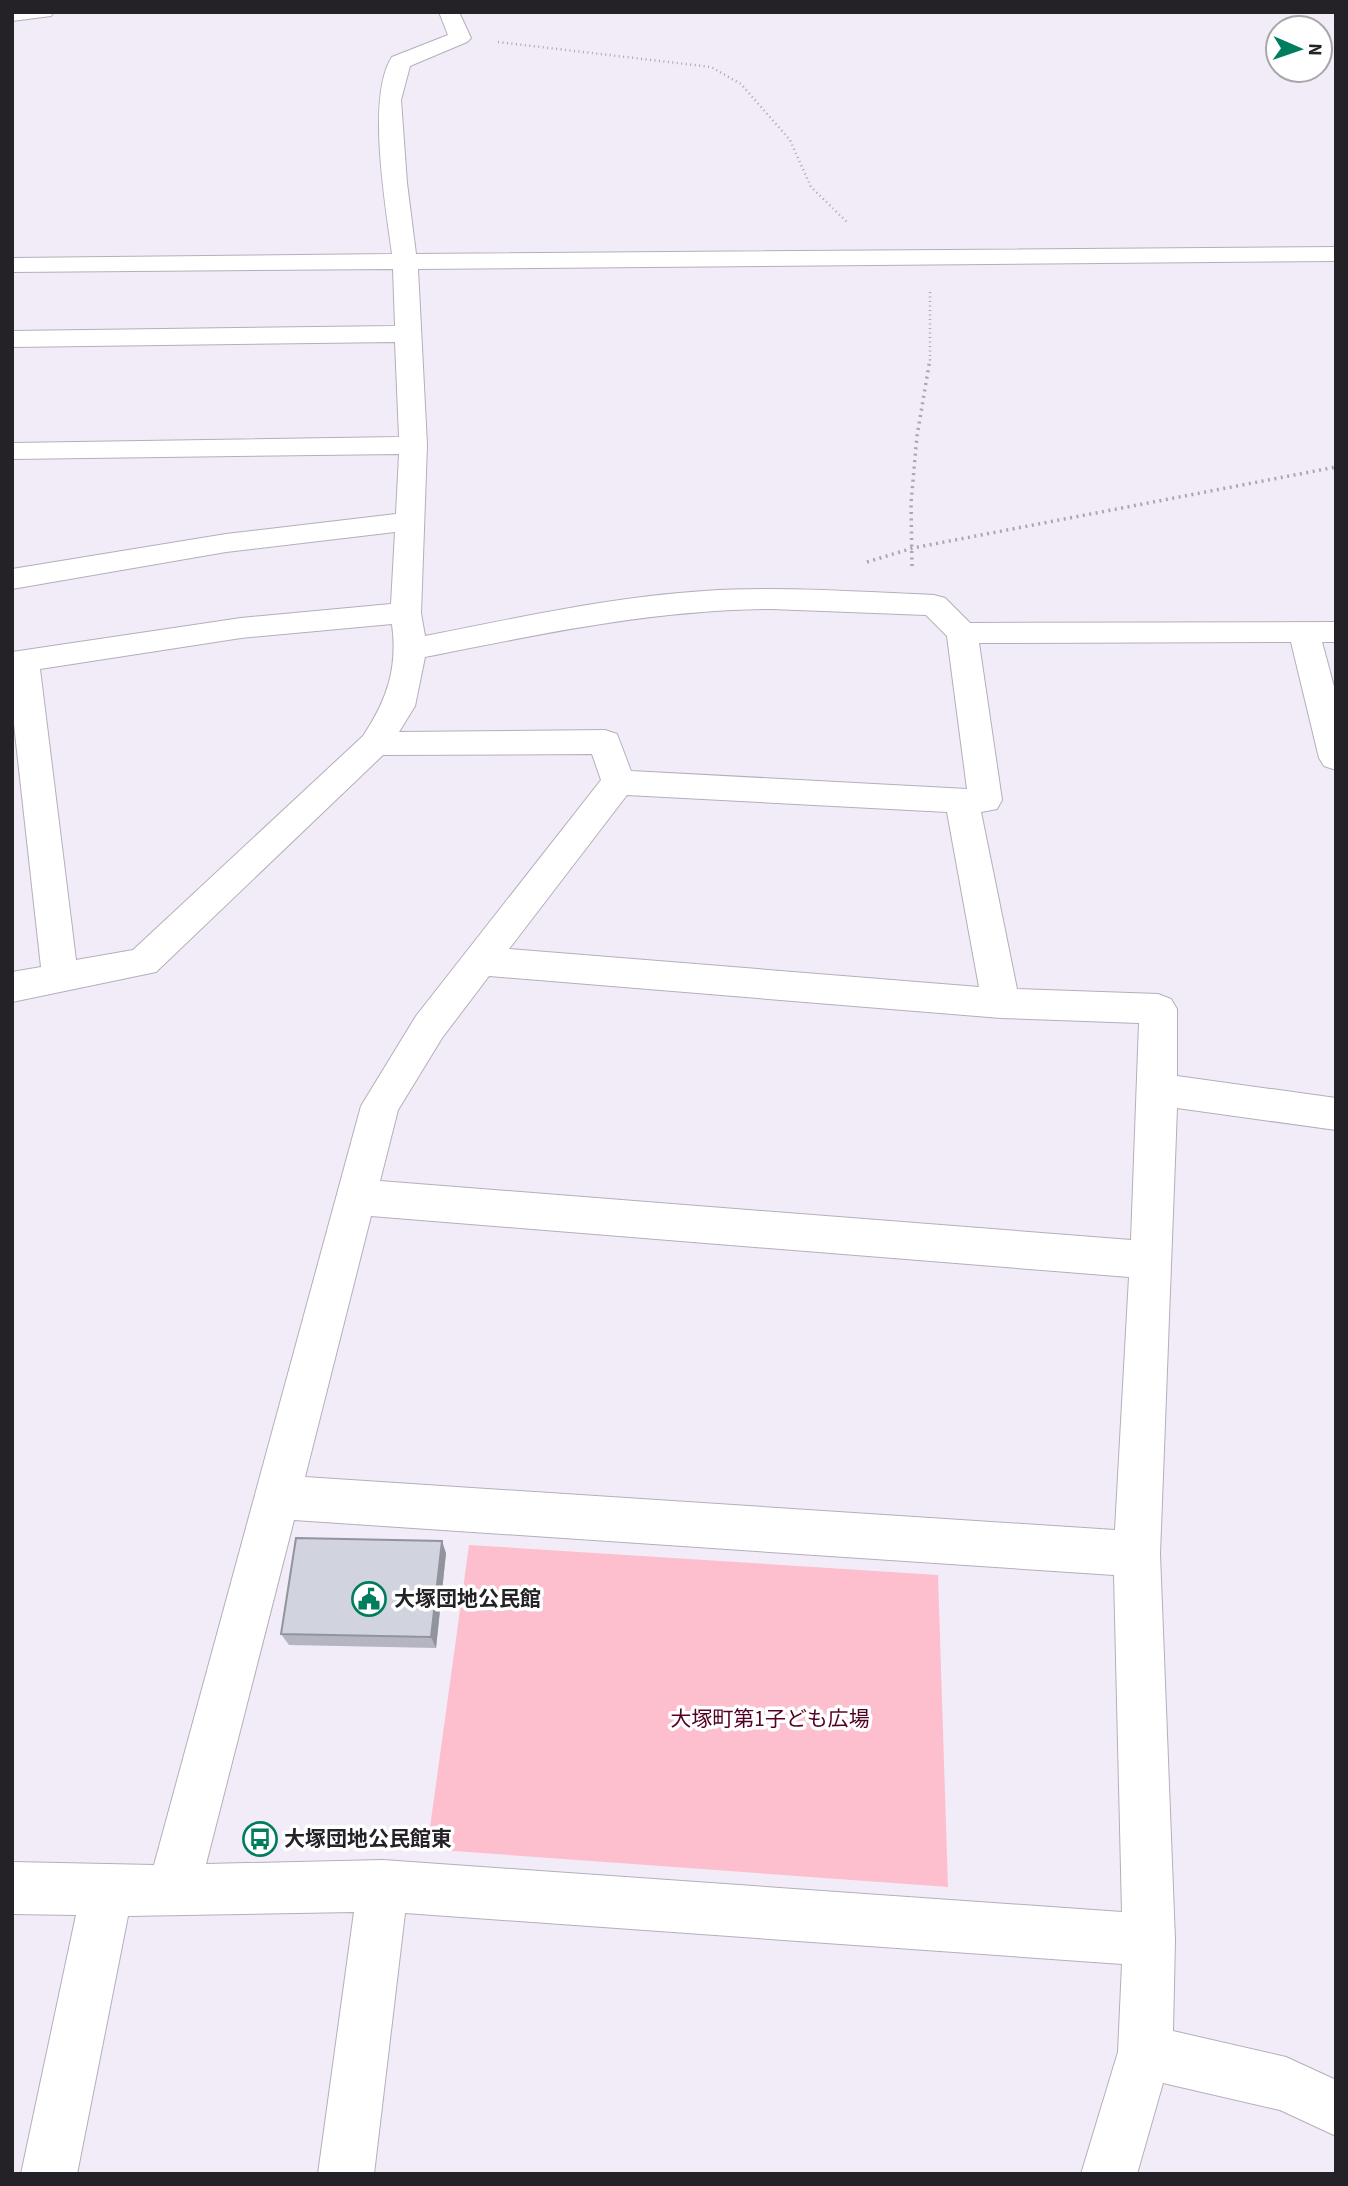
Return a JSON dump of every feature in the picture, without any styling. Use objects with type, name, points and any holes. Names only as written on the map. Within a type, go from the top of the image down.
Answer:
[{"type":"street","points":[[12,15],[44,12]]},
{"type":"street","points":[[12,987],[143,962],[376,744],[399,706],[411,649],[406,613],[413,446],[405,262],[395,184],[390,100],[400,62],[460,38],[449,12]]},
{"type":"street","points":[[12,265],[1336,254]]},
{"type":"street","points":[[12,340],[407,334]]},
{"type":"street","points":[[12,450],[413,446]]},
{"type":"street","points":[[12,579],[226,543],[410,521]]},
{"type":"street","points":[[411,649],[555,621],[673,603],[757,598],[934,605],[962,633],[985,800],[962,801],[618,782]]},
{"type":"street","points":[[60,976],[18,662],[241,628],[406,613]]},
{"type":"street","points":[[962,633],[1320,632],[1336,758]]},
{"type":"street","points":[[376,744],[605,742],[618,782]]},
{"type":"street","points":[[173,1891],[380,1106],[429,1027],[618,782]]},
{"type":"street","points":[[962,801],[1002,1003]]},
{"type":"street","points":[[481,961],[1002,1003],[1158,1009],[1158,1088],[1137,1554],[1149,1940],[1145,2052],[1109,2174]]},
{"type":"street","points":[[1158,1088],[1336,1114]]},
{"type":"street","points":[[356,1197],[1151,1260]]},
{"type":"street","points":[[277,1497],[1137,1554]]},
{"type":"street","points":[[12,1888],[173,1891],[383,1886],[1149,1940]]},
{"type":"street","points":[[346,2174],[383,1886]]},
{"type":"street","points":[[50,2174],[107,1890]]},
{"type":"street","points":[[1145,2052],[1286,2084],[1336,2109]]},
{"type":"path","points":[[460,38],[711,67],[741,84],[790,140],[811,187],[849,224],[901,257],[930,291],[932,334],[929,379],[916,450],[911,503],[912,572],[934,605]]},
{"type":"path","points":[[913,548],[1336,467]]},
{"type":"green space","name":"大塚町第1子ども広場","points":[[469,1545],[938,1575],[948,1887],[427,1849]]},
{"type":"building","name":"大塚団地公民館","points":[[296,1538],[442,1541],[431,1637],[281,1634]]},
{"type":"place","name":"大塚団地公民館","points":[[369,1599]]},
{"type":"place","name":"大塚団地公民館東","points":[[260,1839]]}]
